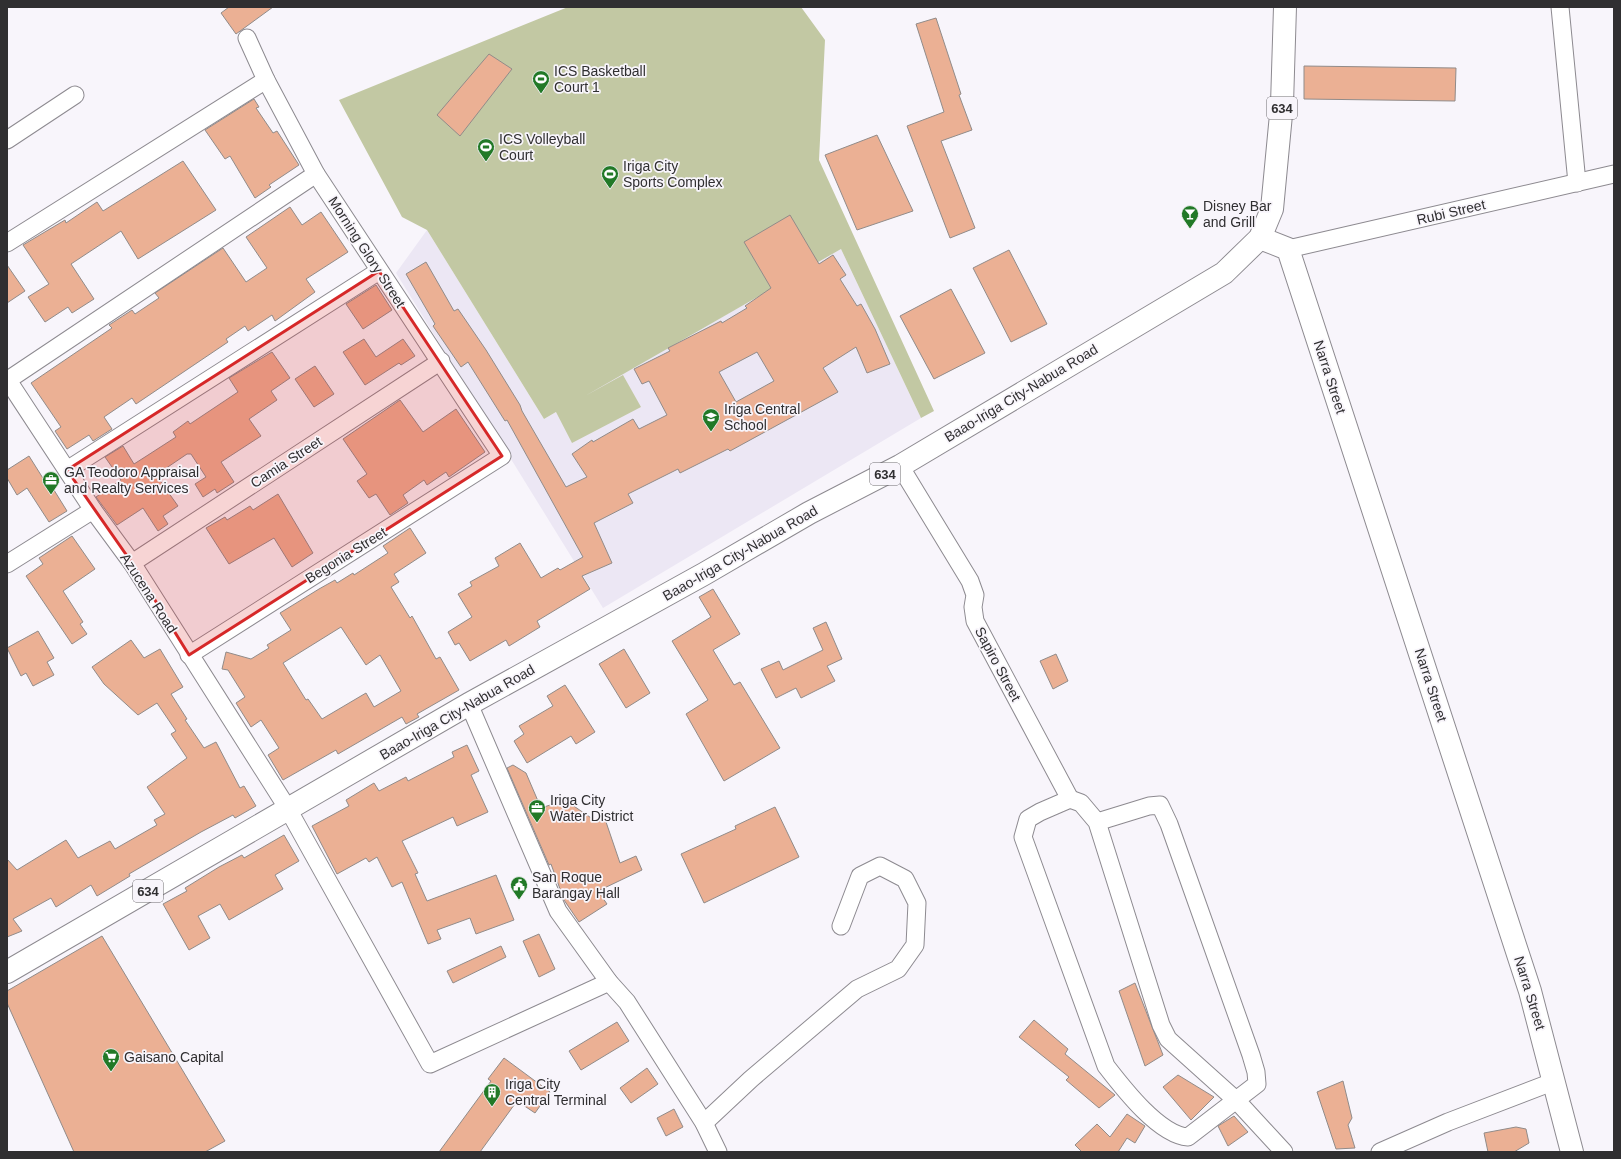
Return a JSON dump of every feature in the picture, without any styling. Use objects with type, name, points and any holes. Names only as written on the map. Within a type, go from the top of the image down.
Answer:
[{"type":"main road","name":"Baao-Iriga City-Nabua Road","points":[[7,972],[470,704],[704,574],[809,513],[900,466],[1224,273],[1260,238],[1272,209],[1282,104],[1285,7]]},
{"type":"main road","points":[[1260,238],[1288,250]]},
{"type":"main road","name":"Narra Street","points":[[1288,250],[1530,991],[1555,1081],[1572,1152]]},
{"type":"street","points":[[1560,7],[1577,183]]},
{"type":"street","name":"Morning Glory Street","points":[[247,38],[266,80],[316,174],[379,271],[441,361],[502,456]]},
{"type":"street","points":[[7,243],[266,80]]},
{"type":"street","points":[[7,140],[75,95]]},
{"type":"street","points":[[7,379],[316,174]]},
{"type":"street","name":"Rubi Street","points":[[1288,250],[1614,174]]},
{"type":"street","points":[[67,470],[379,271]]},
{"type":"street","name":"Camia Street","points":[[132,563],[441,361]]},
{"type":"street","name":"Azucena Road","points":[[7,379],[93,510],[132,563],[288,810],[430,1064],[609,982]]},
{"type":"street","name":"Begonia Street","points":[[189,655],[502,456]]},
{"type":"street","name":"Sapiro Street","points":[[900,466],[970,582],[976,595],[973,607],[976,621],[1070,799]]},
{"type":"street","points":[[7,564],[93,510]]},
{"type":"street","points":[[470,704],[558,911],[609,982],[627,1002],[704,1123],[718,1152]]},
{"type":"street","points":[[1097,822],[1149,806],[1160,805],[1169,824],[1256,1072],[1257,1084],[1237,1101],[1188,1137],[1179,1136],[1170,1132],[1154,1119],[1123,1088],[1106,1066],[1023,837],[1028,819],[1070,799],[1081,803],[1097,822],[1161,1025],[1168,1039],[1237,1101],[1284,1152]]},
{"type":"street","points":[[704,1123],[751,1079],[857,989],[898,969],[914,945],[917,903],[905,879],[880,866],[860,876],[841,926]]},
{"type":"street","points":[[1380,1152],[1448,1122],[1555,1081]]},
{"type":"highlighted area","points":[[379,271],[502,456],[189,655],[132,563],[67,470]]},
{"type":"shaded area","name":"Iriga Central School","points":[[427,230],[544,419],[841,249],[921,418],[603,608],[396,273]]},
{"type":"green space","name":"Iriga City Sports Complex","points":[[568,7],[801,7],[825,40],[819,160],[934,411],[921,418],[841,249],[585,396],[623,375],[641,407],[572,443],[556,412],[544,419],[427,230],[402,217],[339,100]]},
{"type":"building","points":[[229,7],[273,7],[236,34],[221,13]]},
{"type":"building","points":[[936,18],[961,94],[959,95],[972,130],[941,141],[975,228],[950,238],[907,126],[944,112],[916,24]]},
{"type":"building","points":[[489,54],[512,69],[460,136],[437,115]]},
{"type":"building","points":[[1304,66],[1456,68],[1455,101],[1304,99]]},
{"type":"building","points":[[254,99],[259,107],[256,108],[273,133],[277,131],[299,165],[269,185],[271,187],[255,198],[230,156],[225,159],[205,130]]},
{"type":"building","points":[[877,135],[913,211],[857,230],[825,155]]},
{"type":"building","points":[[183,161],[216,210],[138,259],[121,231],[71,264],[94,299],[72,313],[68,307],[45,322],[28,297],[49,284],[23,245],[65,220],[66,223],[97,202],[103,211]]},
{"type":"building","points":[[290,207],[302,225],[321,212],[348,252],[306,279],[315,292],[275,321],[272,315],[248,331],[245,326],[226,339],[228,342],[136,404],[132,398],[104,417],[112,429],[93,441],[89,435],[67,449],[55,431],[61,427],[31,383],[112,328],[109,325],[132,310],[135,314],[159,298],[155,293],[223,248],[246,282],[267,268],[246,237]]},
{"type":"building","points":[[790,215],[819,264],[833,255],[846,275],[840,279],[857,306],[861,304],[875,329],[890,364],[867,373],[856,347],[823,368],[838,392],[730,451],[728,449],[680,473],[678,469],[628,494],[633,503],[594,523],[612,563],[582,576],[590,589],[537,621],[540,627],[509,646],[506,640],[470,661],[459,643],[455,645],[448,632],[472,617],[458,594],[472,586],[470,582],[499,566],[495,558],[520,543],[541,578],[558,568],[560,570],[583,557],[507,420],[505,421],[468,362],[461,367],[433,326],[435,324],[406,274],[426,262],[454,311],[458,309],[486,350],[520,405],[566,487],[587,477],[572,454],[592,440],[593,442],[633,419],[639,429],[667,415],[649,381],[642,384],[634,369],[670,351],[668,348],[721,321],[722,323],[747,308],[745,306],[771,288],[744,242]],"holes":[[[757,352],[774,381],[736,402],[719,372]]]},
{"type":"building","points":[[1009,250],[1047,324],[1011,342],[973,268]]},
{"type":"building","points":[[7,265],[25,291],[7,303]]},
{"type":"building","points":[[376,285],[392,310],[363,329],[346,304]]},
{"type":"building","points":[[951,289],[985,353],[934,379],[900,316]]},
{"type":"building","points":[[364,339],[376,357],[403,339],[415,356],[401,365],[399,363],[365,385],[343,352]]},
{"type":"building","points":[[272,352],[290,378],[271,391],[277,400],[249,419],[261,436],[221,462],[234,482],[217,493],[215,489],[203,497],[195,484],[206,477],[191,454],[187,454],[156,475],[178,506],[163,516],[168,524],[158,531],[143,508],[117,525],[96,497],[121,480],[105,457],[123,446],[134,464],[176,437],[173,432],[188,421],[190,424],[238,392],[229,378]]},
{"type":"building","points":[[315,366],[334,394],[314,407],[295,379]]},
{"type":"building","points":[[400,400],[423,432],[456,409],[485,452],[449,477],[446,472],[427,485],[424,480],[403,495],[408,503],[390,515],[376,494],[369,498],[357,481],[367,474],[343,439]]},
{"type":"building","points":[[29,456],[46,483],[49,482],[67,511],[49,522],[27,488],[17,495],[7,478],[7,470]]},
{"type":"building","points":[[278,494],[313,553],[292,567],[274,538],[229,564],[206,528],[225,517],[227,520],[250,506],[253,510]]},
{"type":"building","points":[[410,528],[426,553],[394,574],[399,582],[391,587],[410,618],[412,616],[436,659],[440,657],[459,690],[417,714],[419,717],[406,724],[402,717],[338,754],[336,750],[283,780],[268,755],[279,748],[261,720],[251,727],[236,703],[245,697],[228,670],[222,669],[226,652],[251,659],[269,648],[267,645],[291,630],[280,613],[335,580],[337,583],[353,573],[354,575],[388,553],[383,546]],"holes":[[[341,627],[366,665],[380,655],[401,691],[374,707],[366,693],[322,719],[308,699],[306,700],[283,663]]]},
{"type":"building","points":[[72,536],[95,569],[63,591],[83,622],[80,624],[87,634],[72,644],[26,576],[43,564],[39,558]]},
{"type":"building","points":[[713,589],[740,634],[713,650],[734,685],[740,682],[780,748],[724,781],[686,714],[708,700],[672,641],[711,617],[699,597]]},
{"type":"building","points":[[826,622],[842,659],[827,666],[835,681],[801,698],[796,688],[776,698],[761,669],[779,661],[783,670],[823,650],[813,628]]},
{"type":"building","points":[[38,631],[54,658],[47,662],[54,675],[33,686],[26,673],[21,676],[7,648]]},
{"type":"building","points":[[131,640],[144,658],[160,649],[183,687],[171,694],[187,719],[185,720],[204,748],[216,742],[240,788],[244,786],[256,806],[235,818],[233,815],[201,832],[129,874],[130,876],[97,896],[91,885],[56,907],[51,898],[13,919],[22,931],[7,937],[7,859],[17,870],[66,840],[78,858],[110,841],[115,849],[157,825],[154,820],[165,814],[147,787],[187,758],[171,734],[176,731],[157,703],[138,715],[104,684],[92,667]]},
{"type":"building","points":[[624,649],[650,693],[626,708],[599,664]]},
{"type":"building","points":[[1056,654],[1068,681],[1053,689],[1040,661]]},
{"type":"building","points":[[565,685],[595,732],[576,744],[571,736],[527,763],[514,741],[524,734],[519,726],[553,706],[547,696]]},
{"type":"building","points":[[467,745],[479,771],[471,775],[488,812],[457,826],[453,817],[402,841],[418,873],[415,874],[427,901],[496,875],[514,920],[476,934],[470,918],[437,930],[441,939],[428,944],[402,882],[392,887],[377,857],[369,862],[366,858],[337,874],[312,826],[349,806],[346,800],[374,783],[379,791],[406,777],[408,781],[454,757],[452,752]]},
{"type":"building","points":[[513,765],[526,773],[541,808],[565,800],[597,822],[605,819],[620,863],[636,856],[642,870],[598,891],[607,904],[579,922],[564,900],[551,864],[549,865],[507,768]]},
{"type":"building","points":[[775,807],[799,857],[704,903],[681,854],[736,829],[735,826]]},
{"type":"building","points":[[284,835],[299,861],[275,875],[283,889],[229,920],[220,904],[198,916],[210,938],[189,950],[163,904],[187,891],[185,888],[219,867],[242,855],[244,858]]},
{"type":"building","points":[[539,934],[555,969],[539,977],[523,941]]},
{"type":"building","name":"Gaisano Capital","points":[[102,936],[225,1141],[205,1152],[74,1152],[7,1003],[7,991]]},
{"type":"building","points":[[501,946],[506,957],[453,983],[447,971]]},
{"type":"building","points":[[1135,983],[1163,1055],[1145,1066],[1119,991]]},
{"type":"building","points":[[1034,1020],[1068,1049],[1065,1054],[1115,1095],[1099,1108],[1066,1080],[1069,1077],[1019,1037]]},
{"type":"building","points":[[617,1022],[629,1041],[581,1070],[569,1051]]},
{"type":"building","name":"Iriga City Central Terminal","points":[[504,1058],[550,1092],[535,1113],[517,1101],[480,1152],[439,1152],[491,1081],[488,1079]]},
{"type":"building","points":[[647,1068],[658,1084],[631,1103],[620,1088]]},
{"type":"building","points":[[1178,1075],[1214,1097],[1191,1120],[1163,1087]]},
{"type":"building","points":[[1343,1081],[1352,1118],[1348,1125],[1355,1148],[1336,1149],[1317,1092]]},
{"type":"building","points":[[674,1109],[683,1127],[666,1136],[657,1118]]},
{"type":"building","points":[[1127,1114],[1145,1126],[1135,1143],[1127,1138],[1118,1152],[1082,1152],[1075,1145],[1097,1124],[1110,1137]]},
{"type":"building","points":[[1234,1116],[1248,1132],[1228,1146],[1218,1126]]},
{"type":"building","points":[[1516,1127],[1526,1129],[1529,1143],[1514,1152],[1488,1152],[1484,1133]]},
{"type":"place","name":"ICS Basketball Court 1","points":[[541,94]]},
{"type":"place","name":"ICS Volleyball Court","points":[[486,162]]},
{"type":"place","name":"Iriga City Sports Complex","points":[[610,189]]},
{"type":"place","name":"Disney Bar and Grill","points":[[1190,229]]},
{"type":"place","name":"Iriga Central School","points":[[711,432]]},
{"type":"place","name":"GA Teodoro Appraisal and Realty Services","points":[[51,495]]},
{"type":"place","name":"Iriga City Water District","points":[[537,823]]},
{"type":"place","name":"San Roque Barangay Hall","points":[[519,900]]},
{"type":"place","name":"Gaisano Capital","points":[[111,1072]]},
{"type":"place","name":"Iriga City Central Terminal","points":[[492,1107]]}]
